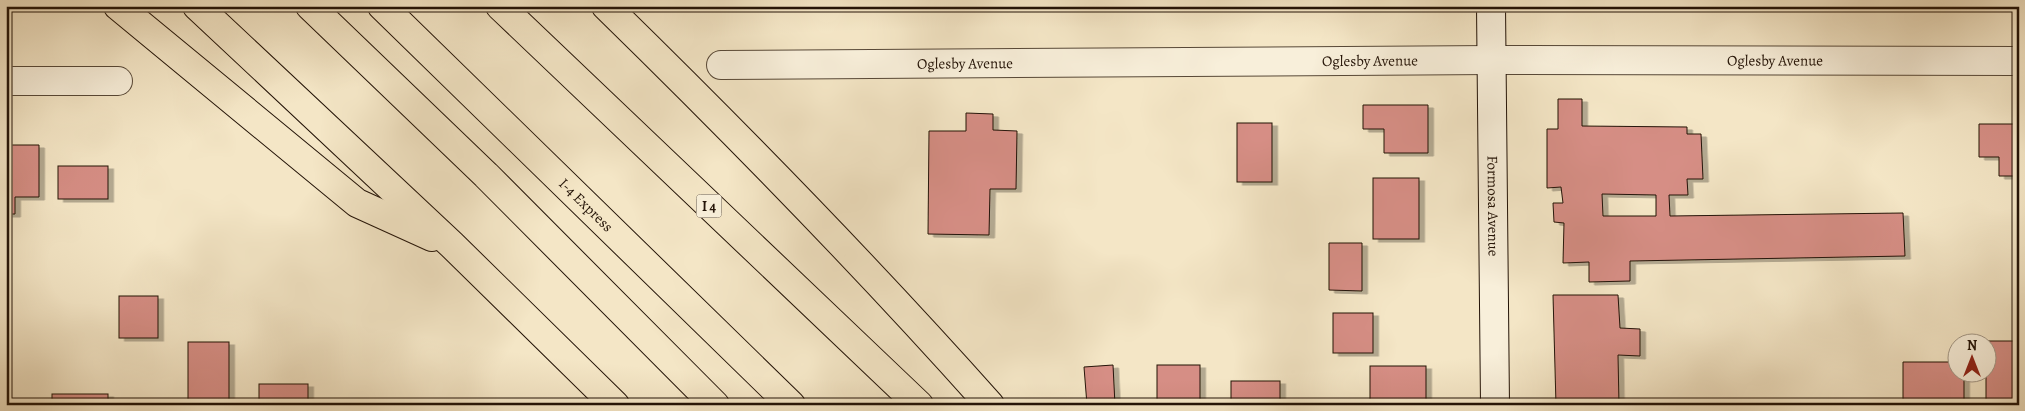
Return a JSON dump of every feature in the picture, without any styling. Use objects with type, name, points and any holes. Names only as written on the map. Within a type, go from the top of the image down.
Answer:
[{"type":"highway","points":[[118,6],[356,203],[452,245]]},
{"type":"highway","points":[[198,6],[452,245],[615,405]]},
{"type":"highway","points":[[310,6],[486,175],[715,405]]},
{"type":"highway","name":"I-4 Express","points":[[382,6],[791,405]]},
{"type":"highway","name":"I 4","points":[[500,6],[919,405]]},
{"type":"highway","points":[[606,6],[793,194],[932,340],[990,405]]},
{"type":"street","name":"Formosa Avenue","points":[[1491,6],[1495,405]]},
{"type":"street","name":"Oglesby Avenue","points":[[721,65],[1492,60],[2019,61]]},
{"type":"street","points":[[6,81],[118,81]]},
{"type":"building","points":[[1558,99],[1582,99],[1582,126],[1687,127],[1687,134],[1701,134],[1703,179],[1687,179],[1688,195],[1669,195],[1670,216],[1903,213],[1905,256],[1630,261],[1630,281],[1589,282],[1589,262],[1563,263],[1564,223],[1554,222],[1553,203],[1563,203],[1561,187],[1547,188],[1547,129],[1558,129]],"holes":[[[1602,194],[1656,195],[1656,216],[1603,216]]]},
{"type":"building","points":[[1363,105],[1428,105],[1428,153],[1384,153],[1384,129],[1363,129]]},
{"type":"building","points":[[966,113],[993,114],[993,130],[1017,131],[1016,189],[990,189],[989,235],[928,234],[929,131],[966,131]]},
{"type":"building","points":[[1237,123],[1272,123],[1272,182],[1237,182]]},
{"type":"building","points":[[1979,124],[2019,124],[2019,176],[1999,176],[1999,157],[1979,157]]},
{"type":"building","points":[[6,145],[39,145],[39,197],[15,197],[15,214],[6,214]]},
{"type":"building","points":[[58,166],[108,166],[108,199],[58,199]]},
{"type":"building","points":[[1373,178],[1419,178],[1419,239],[1373,239]]},
{"type":"building","points":[[1329,243],[1362,243],[1362,291],[1329,290]]},
{"type":"building","points":[[1553,295],[1618,295],[1620,328],[1640,329],[1640,356],[1618,355],[1619,405],[1556,405]]},
{"type":"building","points":[[119,296],[158,296],[158,338],[119,338]]},
{"type":"building","points":[[1333,313],[1373,313],[1373,353],[1333,353]]},
{"type":"building","points":[[1998,341],[2014,341],[2014,405],[1986,405],[1986,384],[1998,384]]},
{"type":"building","points":[[188,342],[229,342],[229,405],[188,405]]},
{"type":"building","points":[[1903,362],[1948,362],[1948,384],[1964,384],[1964,405],[1903,405]]},
{"type":"building","points":[[1113,365],[1115,405],[1087,405],[1084,367]]},
{"type":"building","points":[[1157,365],[1200,365],[1200,405],[1157,405]]},
{"type":"building","points":[[1370,366],[1426,366],[1426,405],[1370,405]]},
{"type":"building","points":[[1231,381],[1280,381],[1280,405],[1231,405]]},
{"type":"building","points":[[259,384],[308,384],[308,405],[259,405]]},
{"type":"building","points":[[52,394],[108,394],[108,405],[52,405]]}]
